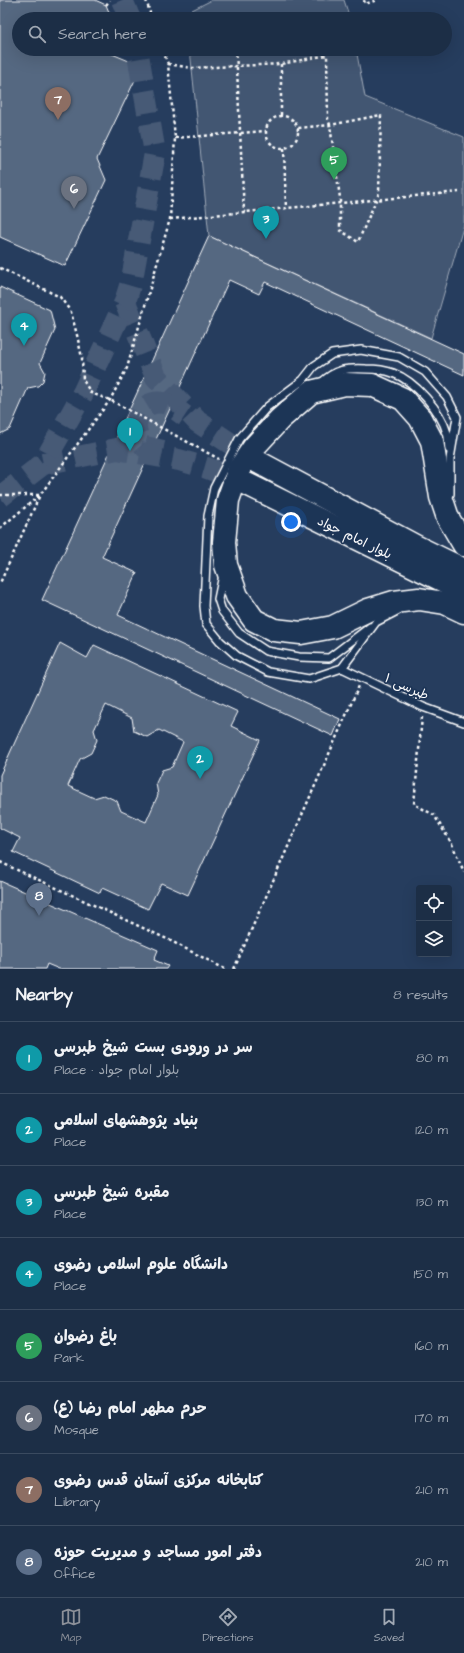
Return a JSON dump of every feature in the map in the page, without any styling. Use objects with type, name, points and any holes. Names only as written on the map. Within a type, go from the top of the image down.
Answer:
[{"type":"main road","points":[[462,542],[448,518],[441,497],[432,441],[420,418],[403,399],[372,385],[345,384],[312,392],[280,419],[254,446],[239,469],[228,500],[224,542],[226,565],[237,596],[254,620],[274,630],[301,633],[333,627],[368,610],[394,602],[419,599],[445,603],[464,612]]},
{"type":"main road","name":"بلوار امام جواد","points":[[258,462],[417,548],[464,570]]},
{"type":"main road","name":"بلوار امام جواد","points":[[247,484],[464,591]]},
{"type":"lane","points":[[376,622],[342,668],[309,679],[268,672],[237,656],[220,641],[206,624],[204,606],[208,516],[214,488],[238,439],[267,407],[303,380],[314,366],[332,354],[361,350],[399,357],[425,372],[447,397],[457,417],[450,459]]},
{"type":"lane","points":[[312,392],[331,374],[348,368],[376,369],[394,373],[420,390],[436,410],[447,433],[450,459],[450,494],[452,501]]},
{"type":"lane","points":[[453,509],[462,542]]},
{"type":"lane","points":[[226,565],[218,599],[222,611],[239,633],[266,651],[299,657],[329,658],[376,622],[419,599]]},
{"type":"lane","name":"طبرسی ۱","points":[[342,668],[423,707],[464,722]]},
{"type":"path","points":[[106,5],[110,0]]},
{"type":"path","points":[[146,0],[150,12]]},
{"type":"path","points":[[364,0],[365,4],[377,0]]},
{"type":"path","points":[[0,583],[40,495],[110,400],[127,368],[170,219],[175,138],[168,64],[165,56]]},
{"type":"path","points":[[236,56],[244,212]]},
{"type":"path","points":[[168,64],[192,68],[281,64],[321,56]]},
{"type":"path","points":[[298,128],[330,125],[381,115],[378,193],[358,242],[340,230],[340,204],[330,125],[326,56]]},
{"type":"path","points":[[281,64],[281,115]]},
{"type":"path","points":[[281,115],[290,117],[297,124],[298,128],[297,139],[294,144],[284,148],[278,148],[269,142],[266,131],[272,118],[281,115]]},
{"type":"path","points":[[175,138],[266,131]]},
{"type":"path","points":[[284,148],[286,209]]},
{"type":"path","points":[[170,219],[459,192]]},
{"type":"path","points":[[244,212],[256,213]]},
{"type":"path","points":[[0,268],[60,298],[71,312],[82,358],[83,380],[91,393],[110,400],[226,463]]},
{"type":"path","points":[[0,495],[40,495]]},
{"type":"path","points":[[0,528],[40,495]]},
{"type":"path","points":[[234,969],[362,678]]},
{"type":"path","points":[[423,707],[414,804],[434,815],[452,844],[464,872]]},
{"type":"path","points":[[0,862],[166,939],[225,969]]},
{"type":"shaded area","points":[[212,0],[344,0],[348,12],[188,12]]},
{"type":"shaded area","points":[[191,56],[357,56],[365,97],[464,137],[464,224],[431,338],[209,236]]},
{"type":"building","points":[[0,0],[95,0],[106,5],[109,12],[12,12],[12,56],[117,56],[129,61],[135,80],[97,159],[106,180],[65,266],[0,237]]},
{"type":"building","points":[[209,236],[464,354],[464,375],[265,282],[259,294],[229,280],[102,557],[137,573],[118,615],[340,719],[333,736],[42,600]]},
{"type":"building","points":[[0,287],[50,310],[55,330],[40,363],[45,372],[43,381],[38,386],[28,388],[10,429],[0,434]]},
{"type":"building","points":[[60,643],[87,658],[94,645],[238,712],[231,726],[260,740],[188,895],[161,883],[148,909],[102,888],[100,893],[13,852],[20,838],[0,828],[0,775]],"holes":[[[106,705],[132,718],[134,731],[147,737],[159,730],[183,742],[172,767],[162,770],[156,783],[158,795],[146,822],[121,811],[117,801],[104,795],[94,798],[68,786],[80,759],[91,753],[97,740],[94,730]]]},
{"type":"building","points":[[0,881],[158,950],[154,960],[168,966],[166,969],[59,969],[47,964],[45,969],[0,969]]},
{"type":"tunnel","points":[[122,0],[127,12]]},
{"type":"tunnel","points":[[0,497],[43,464],[83,393],[125,302],[132,279],[155,153],[138,56]]},
{"type":"tunnel","points":[[125,302],[156,377],[198,422],[257,461]]},
{"type":"tunnel","points":[[163,451],[145,447],[139,439],[136,423],[141,411],[151,404],[164,403],[172,406],[185,416]]},
{"type":"tunnel","points":[[43,464],[117,449],[179,460],[207,468],[246,483]]},
{"type":"place","name":"کتابخانه مرکزی آستان قدس رضوی","points":[[58,120]]},
{"type":"place","name":"باغ رضوان","points":[[334,180]]},
{"type":"place","name":"حرم مطهر امام رضا (ع)","points":[[74,209]]},
{"type":"place","name":"مقبره شیخ طبرسی","points":[[266,239]]},
{"type":"place","name":"دانشگاه علوم اسلامی رضوی","points":[[24,346]]},
{"type":"place","name":"سر در ورودی بست شیخ طبرسی","points":[[130,451]]},
{"type":"place","name":"بنیاد پژوهشهای اسلامی","points":[[200,779]]},
{"type":"place","name":"دفتر امور مساجد و مدیریت حوزه","points":[[39,916]]}]
